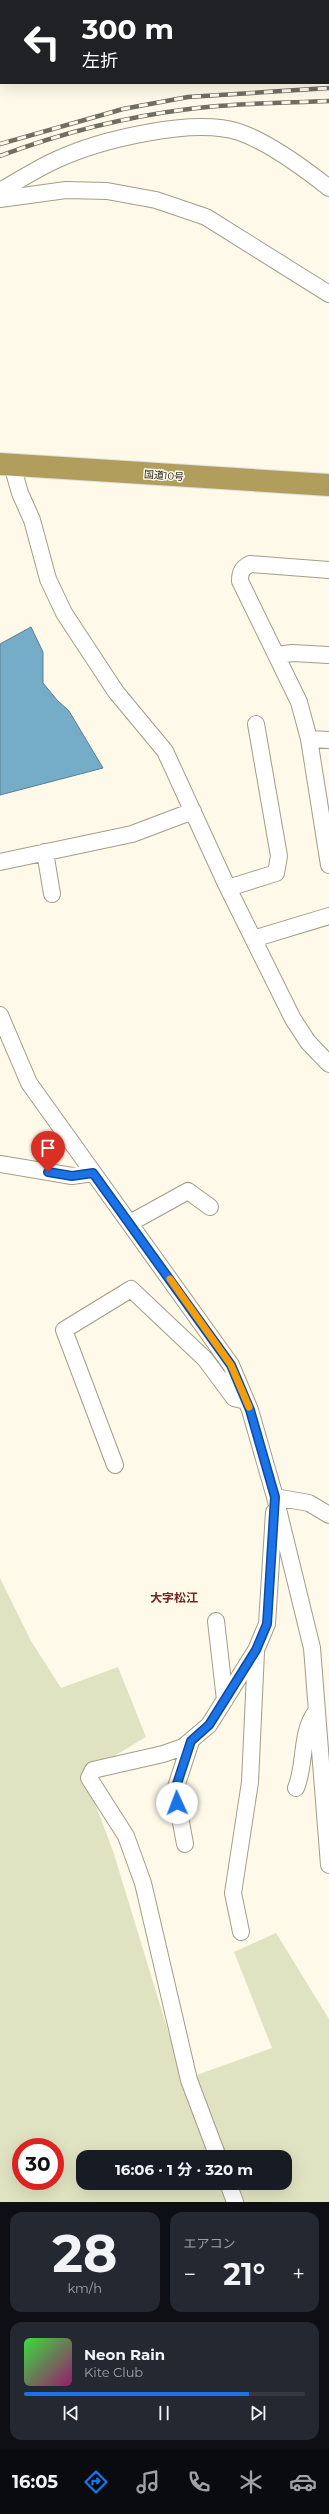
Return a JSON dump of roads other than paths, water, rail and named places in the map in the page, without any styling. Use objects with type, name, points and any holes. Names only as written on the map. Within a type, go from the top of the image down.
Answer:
[{"type":"highway","name":"国道10号","points":[[6,465],[329,485]]},
{"type":"street","points":[[0,191],[55,160],[87,148],[130,136],[206,127],[245,135],[268,147],[329,188]]},
{"type":"street","points":[[0,199],[66,190],[107,191],[156,200],[206,217],[329,294]]},
{"type":"street","points":[[6,465],[32,520],[48,579],[64,613],[116,692],[165,751],[228,888],[293,1019],[308,1042],[329,1064]]},
{"type":"street","points":[[329,570],[250,564],[244,568],[240,574],[240,581],[299,702],[326,824],[329,865]]},
{"type":"street","points":[[277,655],[292,653],[329,655]]},
{"type":"street","points":[[228,888],[276,873],[279,856],[256,724]]},
{"type":"street","points":[[308,739],[329,740]]},
{"type":"street","points":[[0,862],[132,834],[193,811]]},
{"type":"street","points":[[45,852],[52,894]]},
{"type":"street","points":[[253,938],[329,916]]},
{"type":"street","points":[[1,1019],[29,1083],[231,1365],[246,1401],[275,1497],[312,1648],[329,1865]]},
{"type":"street","points":[[0,1164],[72,1176],[93,1173]]},
{"type":"street","points":[[130,1223],[188,1191],[210,1207]]},
{"type":"street","points":[[115,1465],[64,1330],[130,1289],[205,1359],[234,1398],[246,1401]]},
{"type":"street","points":[[275,1497],[309,1503],[329,1515]]},
{"type":"street","points":[[215,2150],[189,2080],[143,1883],[126,1836],[89,1778],[93,1770],[163,1754],[183,1747],[209,1725],[256,1650],[267,1624],[275,1497]]},
{"type":"street","points":[[216,1621],[225,1700]]},
{"type":"street","points":[[241,1932],[233,1893],[250,1782],[256,1650]]},
{"type":"street","points":[[296,1788],[301,1778],[308,1722],[317,1710]]},
{"type":"street","points":[[185,1844],[175,1790],[191,1741]]},
{"type":"street","points":[[231,2190],[235,2202]]},
{"type":"water","points":[[31,627],[43,652],[43,683],[57,700],[69,711],[103,768],[0,795],[0,644]]},
{"type":"railway","points":[[0,144],[123,109],[188,97],[329,88]]},
{"type":"railway","points":[[0,156],[70,133],[141,116],[189,109],[224,106],[329,101]]},
{"type":"district","name":"大字松江","points":[[174,1598]]}]
